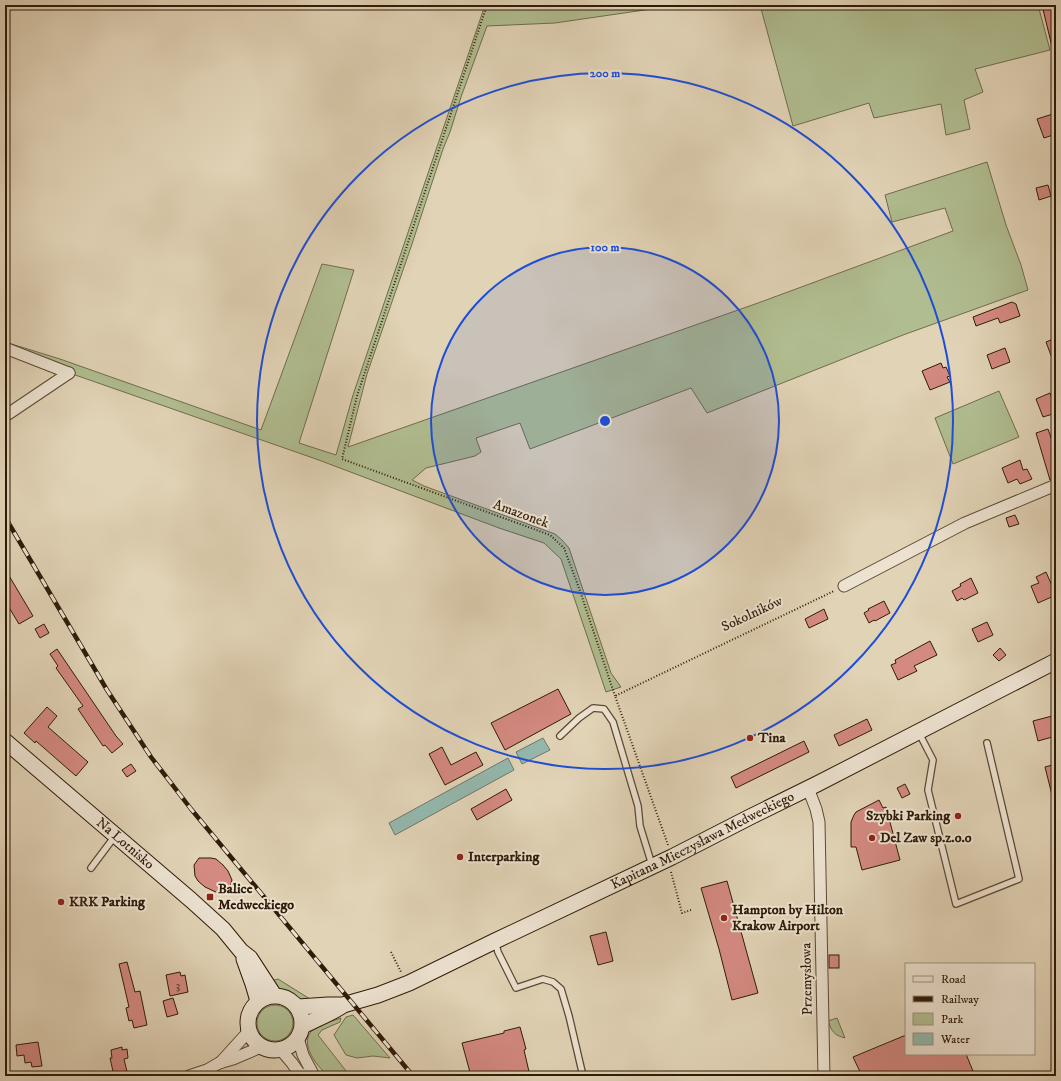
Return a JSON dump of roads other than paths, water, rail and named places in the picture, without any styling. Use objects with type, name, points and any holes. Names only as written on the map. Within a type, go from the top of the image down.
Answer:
[{"type":"main road","name":"Kapitana Mieczysława Medweckiego","points":[[300,1032],[319,1017],[332,1012],[343,1005],[378,995],[409,983],[652,867],[671,863],[750,817],[1056,661]]},
{"type":"main road","name":"Na Lotnisko","points":[[5,741],[223,929],[241,951],[250,958],[274,995]]},
{"type":"main road","name":"Na Lotnisko","points":[[241,951],[258,1002]]},
{"type":"main road","points":[[274,995],[283,996],[292,1000],[298,1007],[303,1019],[300,1032],[290,1047],[281,1050],[268,1050],[261,1047],[252,1038],[249,1032],[249,1015],[252,1008],[266,997],[274,995]]},
{"type":"main road","name":"Kapitana Mieczysława Medweckiego","points":[[298,1007],[328,1004],[343,1005]]},
{"type":"street","points":[[5,348],[69,373],[5,416]]},
{"type":"street","points":[[844,586],[965,523],[1056,485]]},
{"type":"street","name":"Przemysłowa","points":[[808,788],[819,822],[824,1076]]},
{"type":"street","points":[[219,1063],[249,1032]]},
{"type":"street","points":[[300,1032],[304,1055],[314,1076]]},
{"type":"street","points":[[189,1076],[261,1047]]},
{"type":"street","points":[[281,1050],[299,1073],[306,1076]]},
{"type":"lane","points":[[560,736],[579,718],[593,708],[604,709],[613,722],[638,806],[640,826],[652,867]]},
{"type":"lane","points":[[918,731],[933,760],[928,790],[956,904],[1019,878],[987,743]]},
{"type":"lane","points":[[91,868],[116,836]]},
{"type":"lane","points":[[495,941],[498,952],[516,988],[543,979],[553,982],[561,989],[583,1076]]},
{"type":"water","points":[[543,738],[550,750],[522,764],[516,752]]},
{"type":"water","points":[[508,758],[514,770],[395,835],[389,823]]},
{"type":"railway","points":[[5,517],[107,690],[151,757],[191,809],[413,1076]]},
{"type":"place","name":"Tina","points":[[750,738]]},
{"type":"place","name":"Szybki Parking","points":[[958,816]]},
{"type":"place","name":"Del Zaw sp.z.o.o","points":[[872,838]]},
{"type":"place","name":"Interparking","points":[[460,857]]},
{"type":"place","name":"Balice Medweckiego","points":[[210,897]]},
{"type":"place","name":"KRK Parking","points":[[61,902]]},
{"type":"place","name":"Hampton by Hilton Krakow Airport","points":[[724,918]]}]
